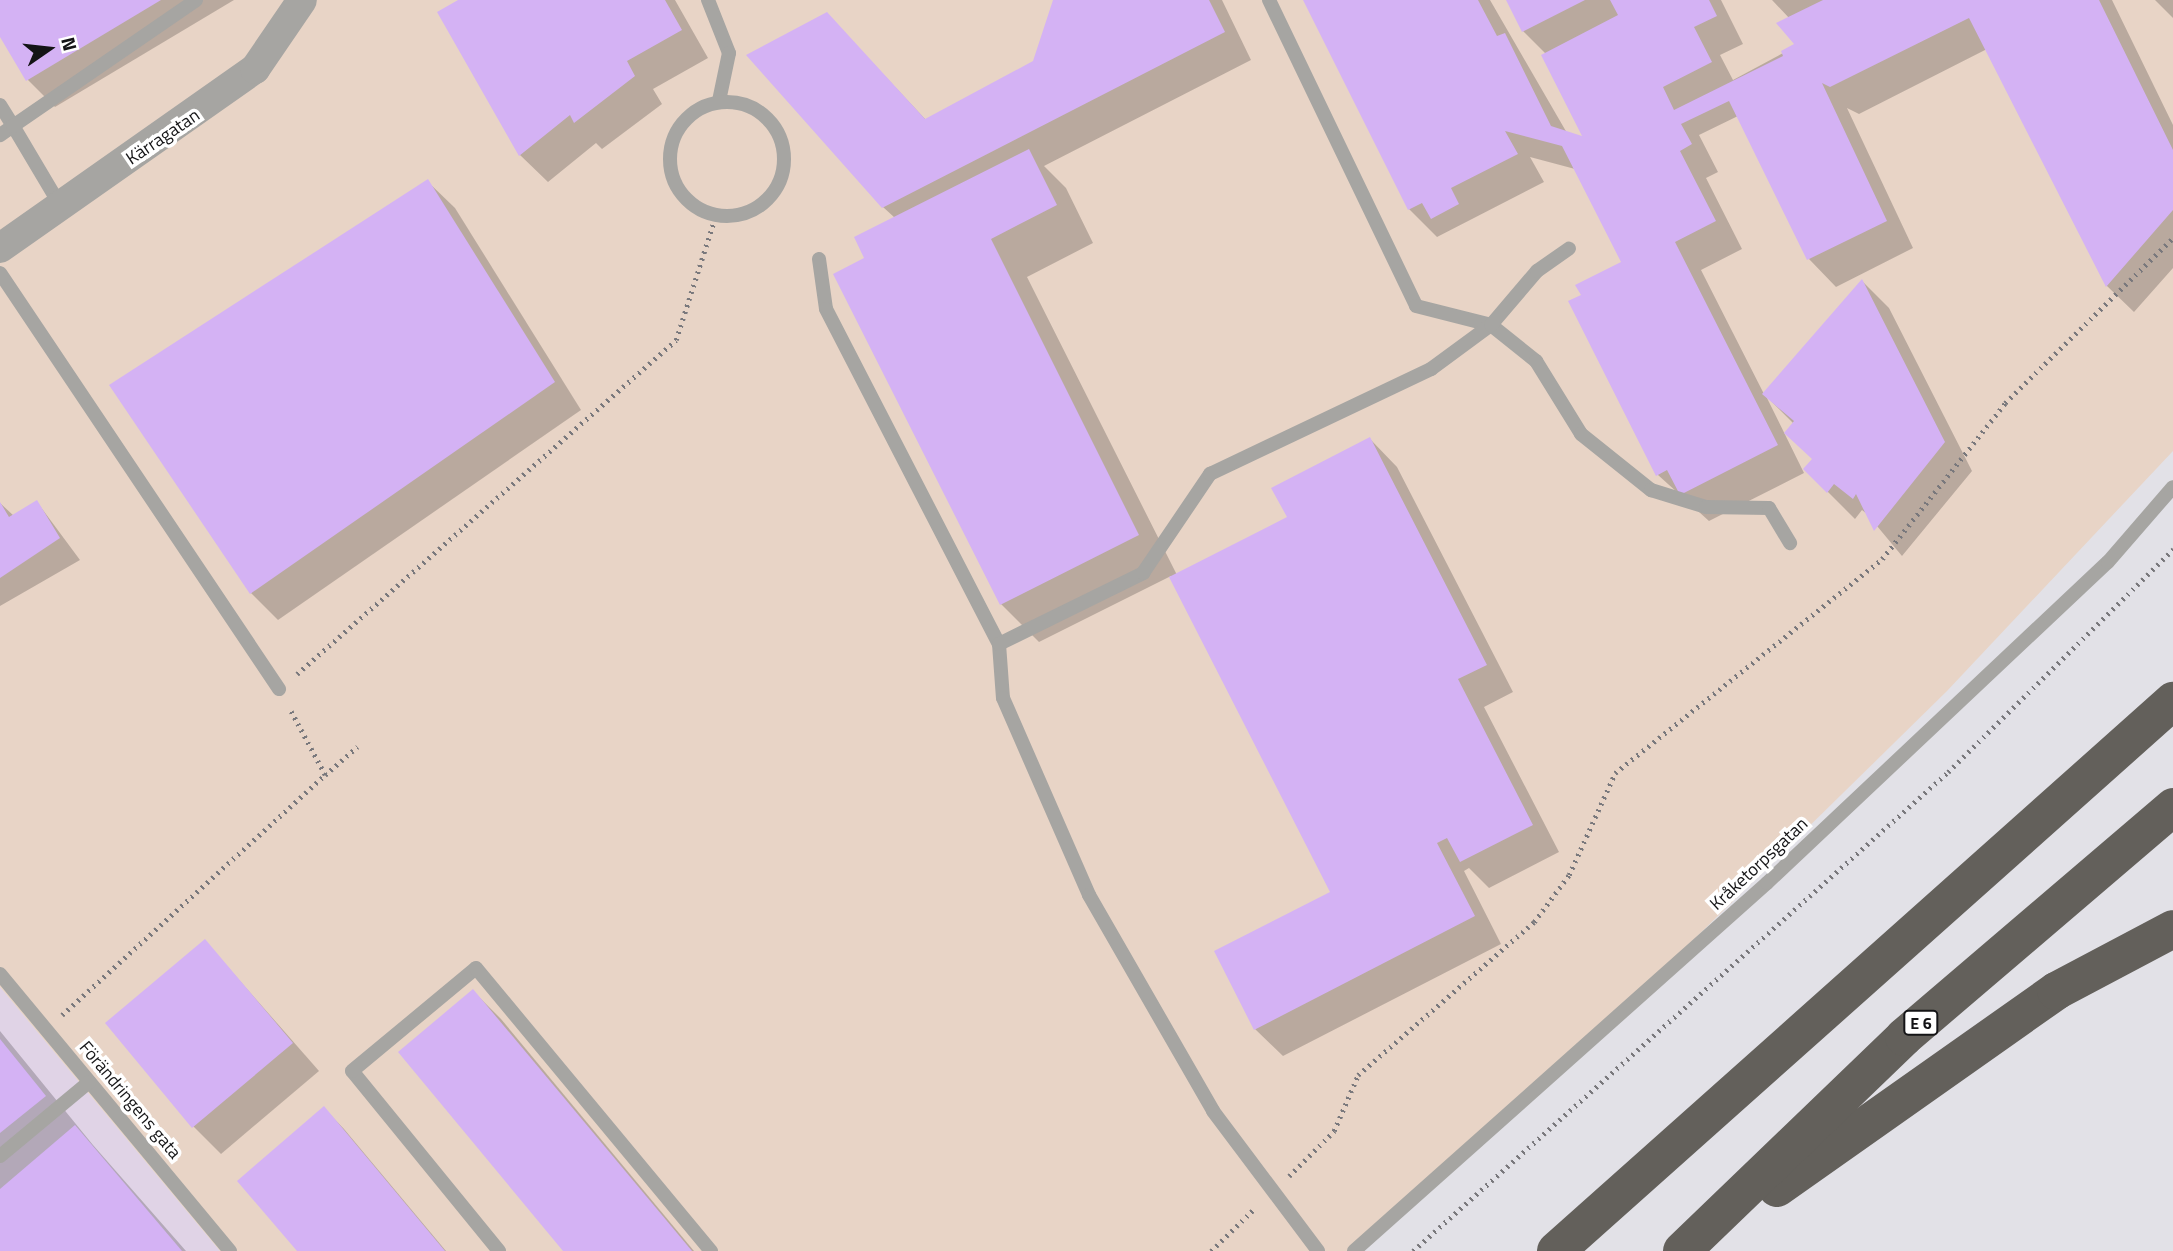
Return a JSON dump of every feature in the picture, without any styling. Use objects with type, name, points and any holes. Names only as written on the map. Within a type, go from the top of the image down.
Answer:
[{"type":"highway","points":[[1556,1251],[2173,701]]},
{"type":"highway","points":[[2131,740],[2173,710]]},
{"type":"highway","name":"E 6","points":[[1682,1251],[1904,1037],[2173,807]]},
{"type":"highway","points":[[1691,1251],[2056,991],[2173,929]]},
{"type":"street","name":"Kärragatan","points":[[0,248],[255,69],[302,0]]},
{"type":"lane","points":[[0,135],[196,0]]},
{"type":"lane","points":[[708,0],[729,52],[719,101],[680,127],[670,162],[684,196],[716,215],[753,210],[779,183],[784,164],[775,128],[762,114],[719,101]]},
{"type":"lane","points":[[1269,0],[1416,306],[1491,325],[1536,361],[1581,434],[1650,490],[1706,507],[1769,508],[1790,543]]},
{"type":"lane","points":[[0,105],[60,205]]},
{"type":"lane","points":[[999,643],[1143,573],[1210,474],[1431,369],[1491,325],[1537,271],[1569,249]]},
{"type":"lane","points":[[819,259],[826,309],[999,643],[1003,698],[1089,895],[1213,1111],[1271,1192],[1318,1251]]},
{"type":"lane","points":[[0,272],[279,689]]},
{"type":"lane","name":"Kråketorpsgatan","points":[[1354,1251],[1767,883],[2108,562],[2173,487]]},
{"type":"lane","points":[[499,1251],[352,1071],[477,968],[711,1251]]},
{"type":"lane","name":"Förändringens gata","points":[[0,974],[230,1251]]},
{"type":"lane","points":[[0,1156],[89,1082]]},
{"type":"path","points":[[325,775],[279,689],[676,340],[716,215]]},
{"type":"path","points":[[1211,1251],[1334,1131],[1358,1075],[1534,922],[1569,875],[1615,773],[1882,559],[2005,403],[2173,239]]},
{"type":"path","points":[[1413,1251],[1948,772],[2173,549]]},
{"type":"path","points":[[46,1030],[357,747]]},
{"type":"shaded area","points":[[0,0],[2173,0],[2173,451],[1947,691],[1571,1060],[1356,1251],[220,1251],[0,987]]},
{"type":"shaded area","points":[[0,987],[220,1251],[0,1251]]},
{"type":"building","points":[[0,0],[161,0],[26,81],[0,37]]},
{"type":"building","points":[[458,0],[665,0],[682,30],[627,61],[635,76],[574,123],[570,115],[519,156],[437,12]]},
{"type":"building","points":[[1053,0],[1209,0],[1225,32],[882,208],[746,55],[827,12],[925,119],[1033,61]]},
{"type":"building","points":[[1303,0],[1478,0],[1497,36],[1505,33],[1551,126],[1582,136],[1541,55],[1618,15],[1610,0],[1709,0],[1717,16],[1694,27],[1712,62],[1663,87],[1674,110],[1783,56],[1781,51],[1794,44],[1776,23],[1823,0],[2099,0],[2173,150],[2173,210],[2106,287],[1969,18],[1830,87],[1822,83],[1887,221],[1807,260],[1729,101],[1681,124],[1692,144],[1680,151],[1716,221],[1675,242],[1778,445],[1680,495],[1667,470],[1656,476],[1568,301],[1581,295],[1575,285],[1621,262],[1562,146],[1505,131],[1518,154],[1451,188],[1459,204],[1431,219],[1422,203],[1408,210]]},
{"type":"building","points":[[1506,0],[1585,0],[1522,32]]},
{"type":"building","points":[[1029,149],[1057,205],[991,239],[1139,535],[1000,605],[833,274],[864,258],[854,237]]},
{"type":"building","points":[[428,179],[555,382],[250,594],[109,385]]},
{"type":"building","points":[[1862,279],[1945,442],[1874,531],[1856,494],[1853,499],[1834,484],[1827,493],[1803,469],[1812,459],[1784,433],[1794,421],[1762,394]]},
{"type":"building","points":[[1370,437],[1487,665],[1458,679],[1533,825],[1460,862],[1447,838],[1437,843],[1475,916],[1254,1030],[1214,951],[1330,892],[1169,577],[1287,517],[1271,488]]},
{"type":"building","points":[[37,500],[60,538],[0,578],[0,502],[9,517]]},
{"type":"building","points":[[205,939],[293,1043],[192,1128],[105,1023]]},
{"type":"building","points":[[473,989],[692,1251],[563,1251],[398,1052]]},
{"type":"building","points":[[0,1039],[46,1096],[0,1133]]},
{"type":"building","points":[[324,1106],[445,1251],[297,1251],[237,1181]]},
{"type":"building","points":[[75,1125],[182,1251],[0,1251],[0,1189]]}]
